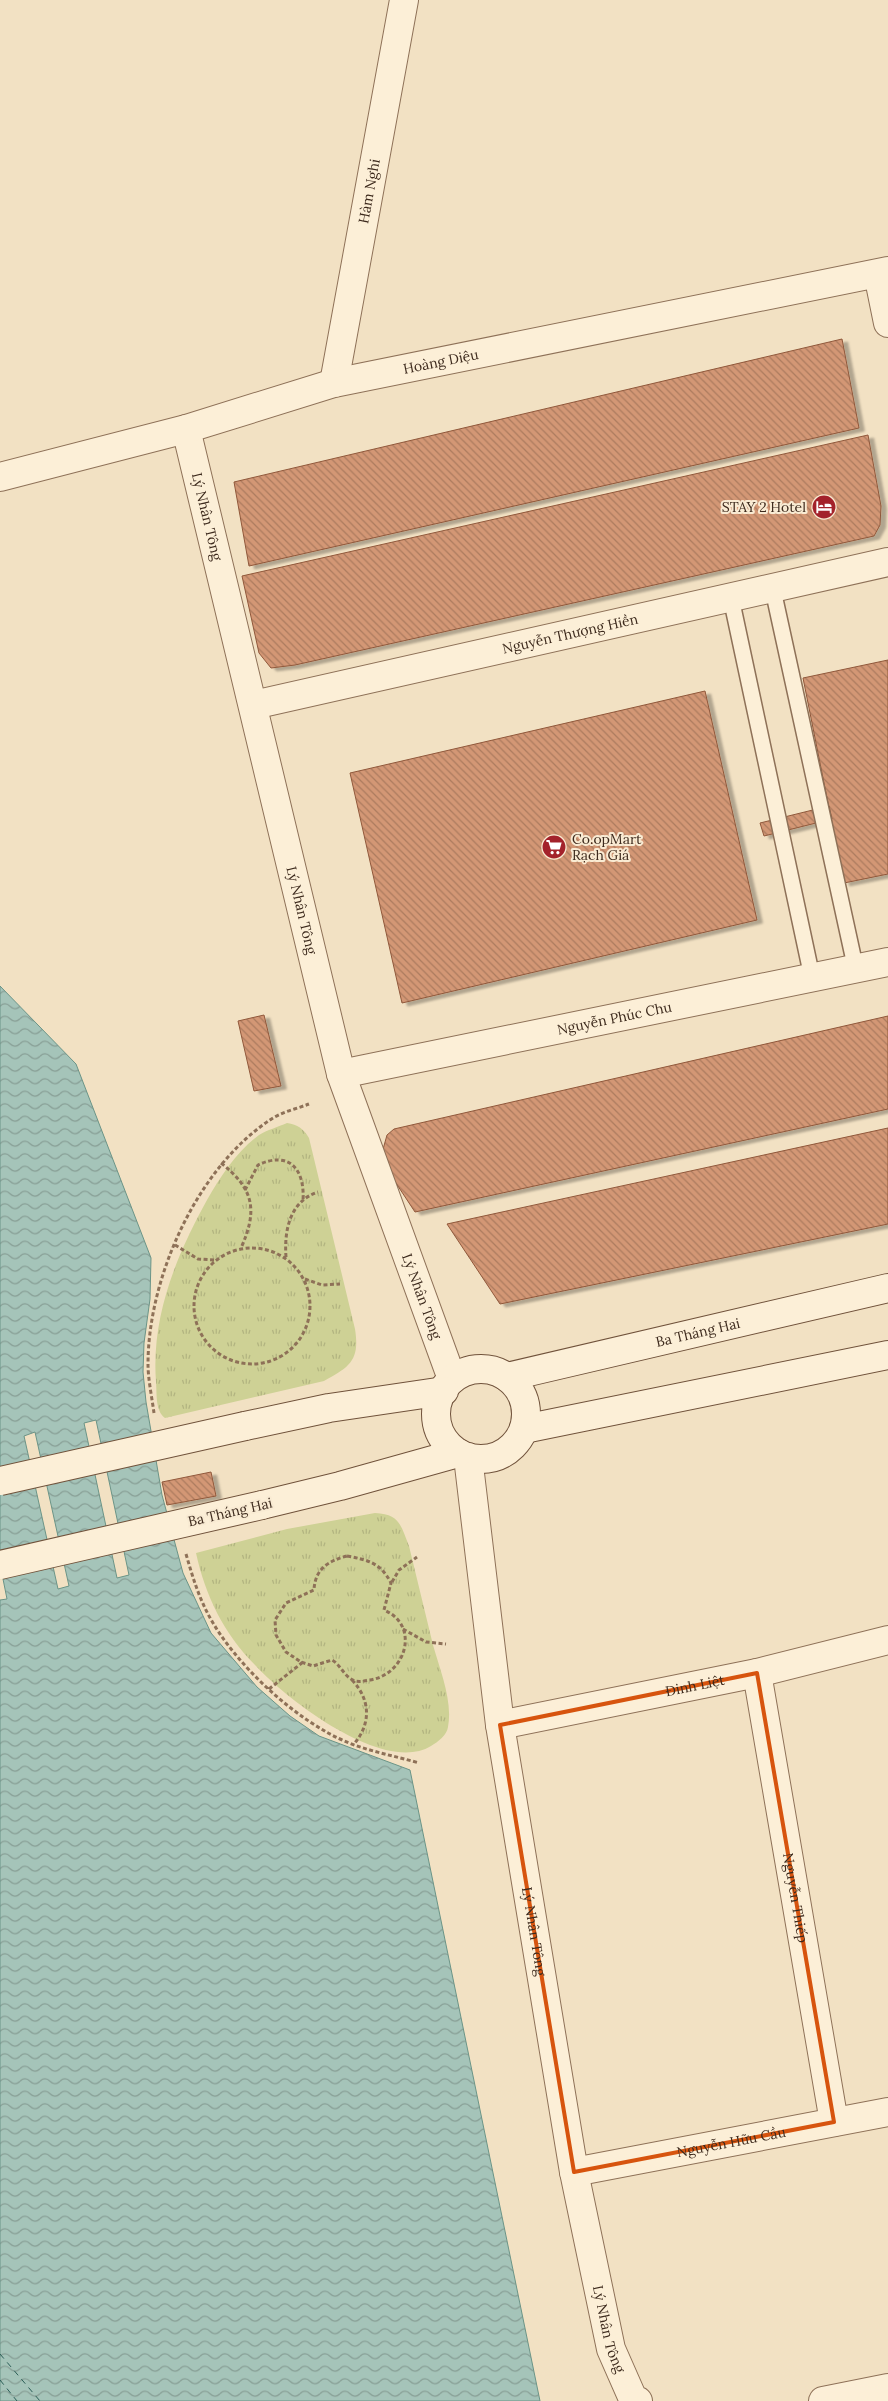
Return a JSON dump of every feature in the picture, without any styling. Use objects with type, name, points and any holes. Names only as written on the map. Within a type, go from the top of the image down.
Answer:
[{"type":"street","name":"Hàm Nghi","points":[[334,383],[404,0]]},
{"type":"street","name":"Hoàng Diệu","points":[[0,477],[186,430],[334,383],[883,272]]},
{"type":"street","points":[[883,272],[888,323]]},
{"type":"street","name":"Lý Nhân Tông","points":[[186,430],[341,1074],[448,1385]]},
{"type":"street","name":"Nguyễn Thượng Hiền","points":[[253,705],[773,590],[888,562]]},
{"type":"street","name":"Nguyễn Phúc Chu","points":[[341,1074],[888,962]]},
{"type":"street","name":"Ba Tháng Hai","points":[[507,1378],[888,1288]]},
{"type":"street","points":[[524,1429],[888,1356]]},
{"type":"street","points":[[0,1481],[329,1408],[448,1385],[467,1372],[488,1370],[507,1378],[520,1390],[526,1409],[524,1429],[513,1446],[497,1457],[476,1459],[463,1455],[444,1439],[437,1422],[438,1402],[448,1385]]},
{"type":"street","name":"Lý Nhân Tông","points":[[463,1455],[500,1725],[574,2172],[611,2349],[634,2400]]},
{"type":"street","name":"Ba Tháng Hai","points":[[0,1566],[262,1505],[463,1455]]},
{"type":"street","name":"Đinh Liệt","points":[[500,1725],[757,1673],[888,1640]]},
{"type":"street","name":"Nguyễn Thiếp","points":[[757,1673],[834,2122]]},
{"type":"street","name":"Nguyễn Hữu Cầu","points":[[574,2172],[888,2112]]},
{"type":"street","points":[[823,2401],[888,2388]]},
{"type":"lane","points":[[773,590],[856,970]]},
{"type":"lane","points":[[731,598],[812,977]]},
{"type":"path","points":[[155,1415],[148,1366],[149,1339],[156,1303],[175,1245],[206,1186],[230,1152],[272,1118],[309,1104]]},
{"type":"path","points":[[245,1190],[258,1165],[279,1159],[290,1163],[299,1173],[303,1187],[302,1201]]},
{"type":"path","points":[[221,1163],[236,1175],[251,1203],[251,1224],[241,1248]]},
{"type":"path","points":[[286,1258],[286,1230],[294,1211],[302,1201],[318,1192]]},
{"type":"path","points":[[175,1245],[198,1259],[215,1260]]},
{"type":"path","points":[[302,1276],[309,1294],[310,1312],[304,1330],[295,1345],[284,1354],[264,1363],[239,1363],[228,1360],[211,1349],[200,1334],[195,1320],[195,1289],[208,1266],[215,1260],[241,1248],[268,1249],[286,1258],[308,1281],[322,1286],[340,1284]]},
{"type":"path","points":[[186,1553],[197,1591],[220,1635],[252,1674],[316,1727],[354,1744],[418,1763]]},
{"type":"path","points":[[354,1744],[365,1725],[368,1710],[363,1695],[335,1661],[313,1666],[291,1657],[280,1645],[276,1635],[275,1620],[286,1602],[314,1590],[314,1582],[322,1567],[347,1556],[362,1558],[381,1567],[391,1583]]},
{"type":"path","points":[[352,1680],[359,1682],[374,1680],[400,1664],[404,1651],[402,1629],[397,1618],[384,1610],[391,1583],[399,1570],[416,1557]]},
{"type":"path","points":[[402,1629],[426,1642],[446,1644]]},
{"type":"path","points":[[269,1689],[303,1662]]},
{"type":"highlighted area","points":[[757,1673],[834,2122],[574,2172],[500,1725]]},
{"type":"green space","points":[[287,1123],[300,1128],[309,1138],[355,1329],[356,1348],[354,1355],[347,1367],[324,1381],[165,1418],[160,1411],[157,1401],[155,1358],[162,1311],[168,1288],[185,1243],[218,1182],[243,1149],[259,1135]]},
{"type":"green space","points":[[375,1513],[395,1519],[401,1527],[409,1546],[449,1707],[446,1733],[431,1746],[411,1752],[388,1750],[363,1742],[337,1729],[289,1696],[270,1679],[244,1653],[225,1627],[210,1599],[196,1553],[287,1529]]},
{"type":"water","points":[[0,986],[76,1064],[151,1258],[150,1299],[144,1343],[143,1372],[146,1402],[162,1495],[183,1573],[211,1633],[257,1687],[290,1716],[319,1736],[410,1770],[540,2401],[0,2401],[0,1600],[7,1599],[0,1564]],"holes":[[[96,1420],[129,1575],[117,1578],[84,1423]],[[35,1432],[69,1586],[58,1589],[24,1436]]]},
{"type":"building","points":[[842,339],[859,428],[249,566],[234,482]]},
{"type":"building","points":[[868,435],[881,506],[880,525],[874,536],[295,665],[271,668],[259,653],[242,576]]},
{"type":"building","points":[[888,660],[888,874],[844,883],[803,678]]},
{"type":"building","name":"Co.opMart Rạch Giá","points":[[705,691],[757,920],[402,1003],[350,773]]},
{"type":"building","points":[[829,806],[832,819],[764,836],[760,823]]},
{"type":"building","points":[[264,1015],[281,1086],[254,1091],[238,1021]]},
{"type":"building","points":[[888,1016],[888,1109],[415,1212],[388,1171],[382,1153],[387,1135],[394,1129]]},
{"type":"building","points":[[888,1128],[888,1224],[500,1304],[447,1224]]},
{"type":"building","points":[[211,1472],[216,1496],[167,1505],[162,1482]]},
{"type":"ferry route","points":[[0,2354],[40,2401]]},
{"type":"ferry route","points":[[0,2380],[17,2401]]},
{"type":"place","name":"STAY 2 Hotel","points":[[824,507]]},
{"type":"place","name":"Co.opMart Rạch Giá","points":[[554,847]]}]
